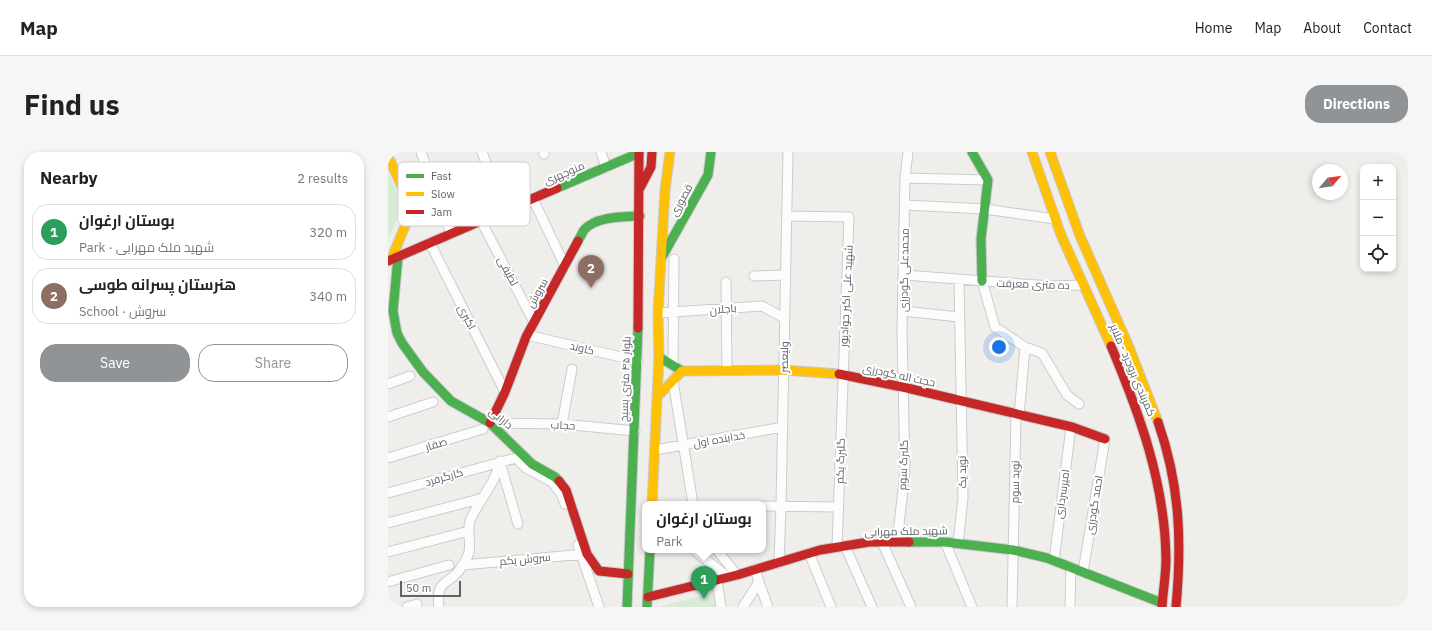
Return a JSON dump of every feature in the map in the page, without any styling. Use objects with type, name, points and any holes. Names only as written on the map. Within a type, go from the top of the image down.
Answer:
[{"type":"main road","name":"منوچهری","points":[[530,200],[606,168],[639,152]]},
{"type":"main road","name":"بلوار ۴۵ متری بسیج","points":[[627,607],[638,361],[640,216],[639,152]]},
{"type":"main road","points":[[652,152],[665,190]]},
{"type":"main road","points":[[640,188],[656,167],[661,152]]},
{"type":"main road","points":[[652,501],[659,356],[658,313],[665,190],[670,152]]},
{"type":"main road","name":"قصوری","points":[[662,257],[708,175],[711,152]]},
{"type":"main road","points":[[972,152],[988,180],[981,239],[982,281]]},
{"type":"main road","name":"کمربندی بروجرد - ملایر","points":[[1032,152],[1055,219],[1134,401],[1153,455],[1163,508],[1166,549],[1162,605]]},
{"type":"main road","name":"کمربندی بروجرد - ملایر","points":[[1050,152],[1076,227],[1143,379],[1163,435],[1174,480],[1180,524],[1181,557],[1176,607]]},
{"type":"main road","name":"دارابی","points":[[388,156],[398,178]]},
{"type":"main road","name":"سروش","points":[[490,423],[505,392],[527,335],[585,229],[591,224],[608,218],[640,216]]},
{"type":"main road","name":"دارابی","points":[[405,226],[392,259],[393,311],[397,332],[402,343],[423,372],[451,401],[467,408],[490,423],[532,464],[543,472],[555,477],[566,490],[584,554],[599,571],[628,574]]},
{"type":"main road","name":"منوچهری","points":[[392,259],[469,226]]},
{"type":"main road","points":[[657,397],[682,371],[659,356]]},
{"type":"main road","name":"حجت اله گودرزی","points":[[682,371],[784,370],[842,375],[961,400],[1071,427],[1105,439]]},
{"type":"main road","name":"شهید ملک مهرابی","points":[[648,597],[718,580],[808,553],[882,542],[945,542],[1013,550],[1054,561],[1162,605]]},
{"type":"main road","points":[[647,607],[650,553]]},
{"type":"street","points":[[421,152],[425,162]]},
{"type":"street","points":[[482,152],[486,162]]},
{"type":"street","points":[[601,152],[606,168]]},
{"type":"street","name":"ولیعصر","points":[[779,562],[782,506],[788,152]]},
{"type":"street","name":"محمدعلی گودرزی","points":[[904,388],[903,311],[905,178],[908,152]]},
{"type":"street","points":[[905,178],[988,180]]},
{"type":"street","points":[[533,199],[565,266]]},
{"type":"street","points":[[905,205],[985,209],[1055,219]]},
{"type":"street","name":"شهید علی اکبر جوادپور","points":[[787,216],[849,217],[842,375]]},
{"type":"street","points":[[448,226],[451,234]]},
{"type":"street","name":"لطیفی","points":[[484,226],[534,322]]},
{"type":"street","name":"اکبری","points":[[430,243],[505,392]]},
{"type":"street","points":[[673,365],[674,259]]},
{"type":"street","points":[[754,276],[785,275]]},
{"type":"street","name":"ده متری معرفت","points":[[904,275],[1050,286],[1083,285]]},
{"type":"street","name":"نوید یک","points":[[958,543],[963,498],[959,280]]},
{"type":"street","points":[[982,281],[995,327],[1025,347],[1042,353],[1067,395],[1079,404]]},
{"type":"street","points":[[726,282],[728,308],[728,370]]},
{"type":"street","name":"باجلان","points":[[658,313],[762,306],[784,318]]},
{"type":"street","points":[[903,311],[959,317]]},
{"type":"street","name":"کاوند","points":[[527,335],[638,361]]},
{"type":"street","name":"نوید سوم","points":[[1012,607],[1018,415],[1025,347]]},
{"type":"street","points":[[562,424],[572,369]]},
{"type":"street","name":"گلبرگ یکم","points":[[841,547],[838,507],[842,375]]},
{"type":"street","points":[[388,384],[410,376]]},
{"type":"street","points":[[673,381],[692,501]]},
{"type":"street","name":"گلبرگ سوم","points":[[897,542],[905,472],[904,388]]},
{"type":"street","points":[[388,417],[433,402]]},
{"type":"street","name":"حجاب","points":[[490,423],[562,424],[635,431]]},
{"type":"street","name":"خدابنده اول","points":[[654,450],[783,427]]},
{"type":"street","name":"امیرسرداری","points":[[1054,561],[1071,427]]},
{"type":"street","name":"صفار","points":[[388,458],[483,429]]},
{"type":"street","name":"احمد گودرزی","points":[[1083,572],[1105,439]]},
{"type":"street","name":"کارگرفرد","points":[[388,493],[500,461],[516,458],[526,468],[552,482],[562,495],[584,554],[599,607]]},
{"type":"street","points":[[439,607],[438,594],[441,584],[457,574],[463,565],[469,552],[470,522],[498,469],[500,461]]},
{"type":"street","points":[[500,461],[518,524]]},
{"type":"street","points":[[388,523],[482,498]]},
{"type":"street","points":[[766,506],[838,507]]},
{"type":"street","points":[[388,552],[469,531]]},
{"type":"street","points":[[882,542],[911,607]]},
{"type":"street","points":[[945,542],[972,607]]},
{"type":"street","points":[[841,547],[872,607]]},
{"type":"street","points":[[698,553],[732,576]]},
{"type":"street","points":[[719,553],[732,576]]},
{"type":"street","points":[[808,553],[831,607]]},
{"type":"street","name":"سروش یکم","points":[[463,565],[584,554]]},
{"type":"street","points":[[388,582],[449,565]]},
{"type":"street","points":[[1070,607],[1071,567]]},
{"type":"street","points":[[755,569],[768,607]]},
{"type":"street","points":[[718,580],[721,607]]},
{"type":"street","points":[[743,607],[759,582]]},
{"type":"street","points":[[407,607],[417,604]]},
{"type":"green space","points":[[388,172],[398,195],[398,217],[388,239]]},
{"type":"green space","points":[[717,592],[719,607],[661,607],[661,606]]},
{"type":"traffic: fast","points":[[662,257],[708,175],[711,152]]},
{"type":"traffic: fast","points":[[972,152],[988,180],[981,239],[982,281]]},
{"type":"traffic: fast","points":[[557,188],[639,153]]},
{"type":"traffic: fast","points":[[578,241],[584,230],[589,225],[596,222],[610,218],[640,216]]},
{"type":"traffic: fast","points":[[398,257],[393,311],[397,333],[402,343],[423,372],[451,401],[490,423],[532,464],[555,477],[559,481]]},
{"type":"traffic: fast","points":[[627,607],[638,328]]},
{"type":"traffic: fast","points":[[659,357],[682,371]]},
{"type":"traffic: fast","points":[[909,542],[945,542],[1013,550],[1047,558],[1162,603]]},
{"type":"traffic: fast","points":[[647,607],[650,553]]},
{"type":"traffic: slow","points":[[652,501],[659,357],[658,313],[665,190],[670,152]]},
{"type":"traffic: slow","points":[[1032,152],[1061,235],[1111,346]]},
{"type":"traffic: slow","points":[[1050,152],[1080,236],[1129,347],[1158,422]]},
{"type":"traffic: slow","points":[[388,156],[398,178]]},
{"type":"traffic: slow","points":[[391,260],[405,226]]},
{"type":"traffic: slow","points":[[657,397],[682,371],[783,370],[839,374]]},
{"type":"traffic: jam","points":[[638,328],[639,152]]},
{"type":"traffic: jam","points":[[640,188],[651,167],[652,152]]},
{"type":"traffic: jam","points":[[530,200],[557,188]]},
{"type":"traffic: jam","points":[[388,261],[469,226]]},
{"type":"traffic: jam","points":[[490,423],[505,392],[526,337],[578,241]]},
{"type":"traffic: jam","points":[[1111,346],[1132,398],[1156,476],[1165,531],[1166,571],[1162,607]]},
{"type":"traffic: jam","points":[[839,374],[907,388],[1072,427],[1105,439]]},
{"type":"traffic: jam","points":[[1158,422],[1171,468],[1178,513],[1179,559],[1176,607]]},
{"type":"traffic: jam","points":[[559,481],[566,490],[587,554],[599,571],[628,574]]},
{"type":"traffic: jam","points":[[648,597],[737,575],[820,550],[869,542],[909,542]]},
{"type":"place","name":"هنرستان پسرانه طوسی","points":[[591,288]]},
{"type":"place","name":"بوستان ارغوان","points":[[704,599]]}]
